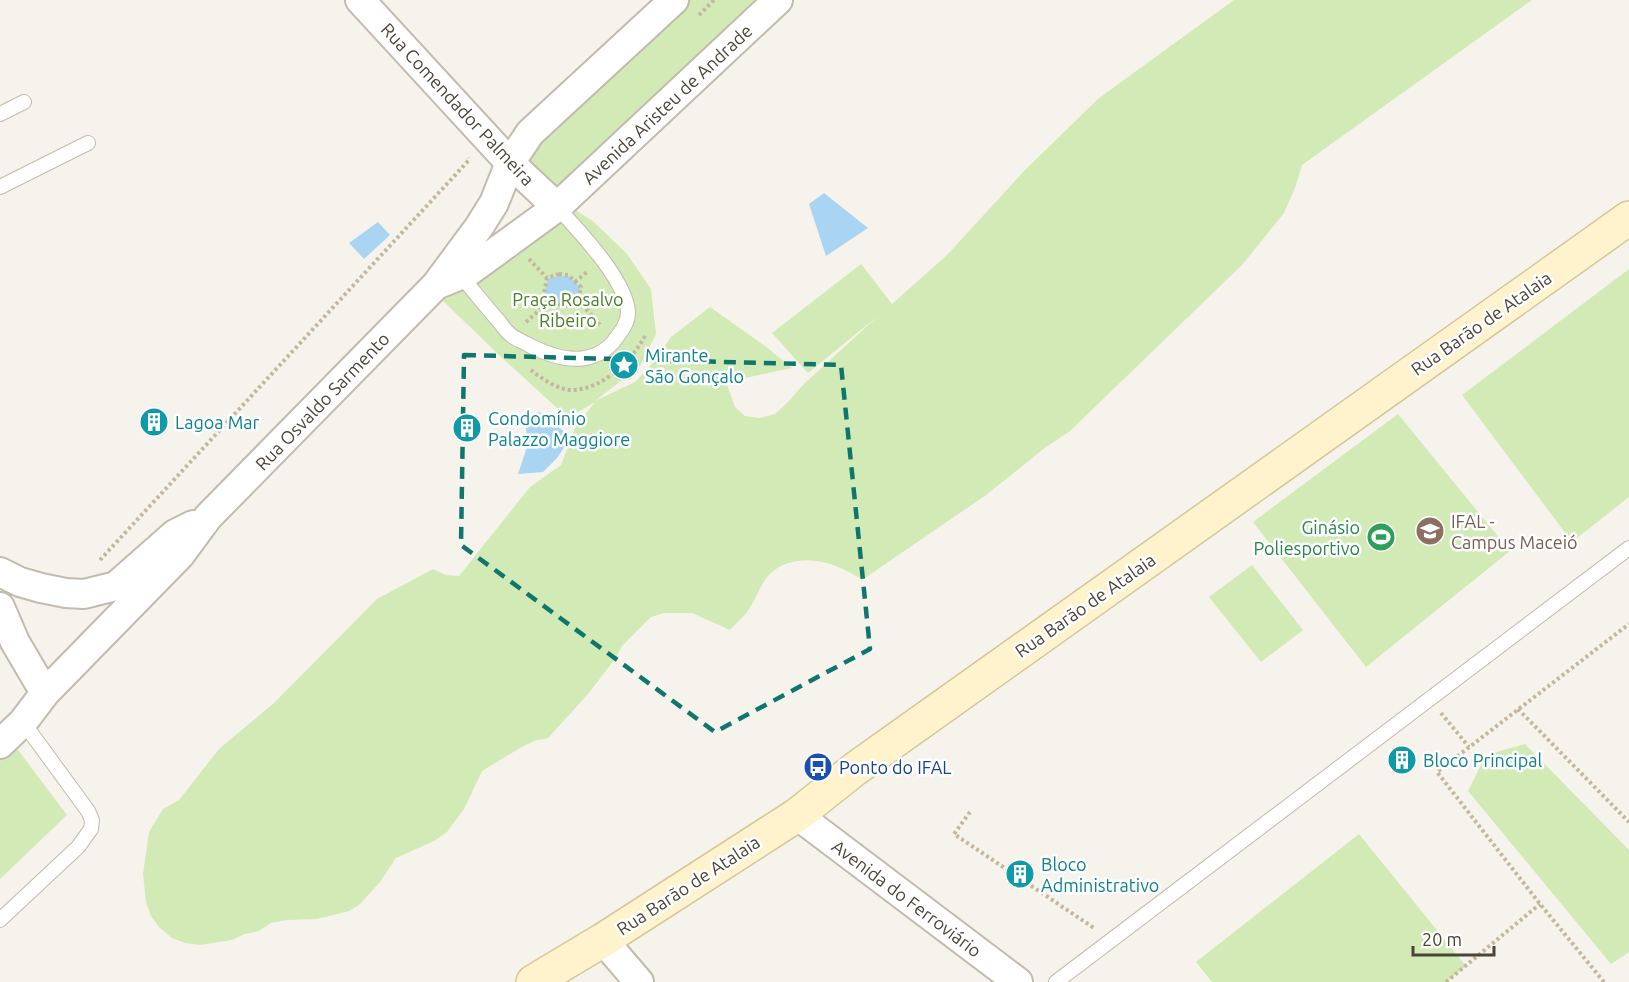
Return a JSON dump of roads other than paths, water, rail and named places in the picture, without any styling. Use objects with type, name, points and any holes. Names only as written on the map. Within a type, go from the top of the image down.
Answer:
[{"type":"main road","name":"Rua Barão de Atalaia","points":[[533,982],[603,940],[796,815],[864,762],[1629,218]]},
{"type":"street","name":"Rua Comendador Palmeira","points":[[360,0],[510,163],[557,207]]},
{"type":"street","points":[[510,163],[530,133],[674,0]]},
{"type":"street","name":"Avenida Aristeu de Andrade","points":[[557,207],[778,0]]},
{"type":"street","name":"Rua Osvaldo Sarmento","points":[[0,744],[23,722],[45,693],[180,555],[208,517],[448,280],[494,203],[510,163]]},
{"type":"street","name":"Rua Osvaldo Sarmento","points":[[448,280],[468,272],[557,207]]},
{"type":"street","name":"Rua Osvaldo Sarmento","points":[[0,572],[20,582],[66,593],[84,594],[116,586],[175,534],[208,517]]},
{"type":"street","points":[[84,594],[107,630]]},
{"type":"street","points":[[0,607],[8,646],[45,693]]},
{"type":"street","name":"Avenida do Ferroviário","points":[[796,815],[1018,982]]},
{"type":"street","points":[[603,940],[639,982]]},
{"type":"lane","points":[[0,114],[24,102]]},
{"type":"lane","points":[[0,187],[88,143]]},
{"type":"lane","points":[[448,280],[511,335],[548,355],[591,358],[614,342],[627,323],[628,314],[620,286],[578,229],[557,207]]},
{"type":"lane","points":[[1056,982],[1629,548]]},
{"type":"lane","points":[[0,920],[78,847],[87,837],[92,820],[76,793],[23,722]]},
{"type":"water","points":[[824,193],[868,228],[826,256],[809,204]]},
{"type":"water","points":[[378,222],[390,235],[364,259],[349,243]]},
{"type":"water","points":[[568,276],[580,287],[577,299],[570,306],[549,302],[545,293],[548,279]]},
{"type":"water","points":[[540,412],[568,435],[557,458],[543,472],[518,474],[528,444],[526,428],[536,413]]},
{"type":"place","name":"Mirante São Gonçalo","points":[[624,365]]},
{"type":"place","name":"Lagoa Mar","points":[[154,422]]},
{"type":"place","name":"Condomínio Palazzo Maggiore","points":[[467,428]]},
{"type":"place","name":"IFAL - Campus Maceió","points":[[1430,531]]},
{"type":"place","name":"Ginásio Poliesportivo","points":[[1381,537]]},
{"type":"place","name":"Bloco Principal","points":[[1402,760]]},
{"type":"place","name":"Ponto do IFAL","points":[[818,767]]},
{"type":"place","name":"Bloco Administrativo","points":[[1020,874]]},
{"type":"park label","name":"Praça Rosalvo Ribeiro","points":[[568,309]]}]
